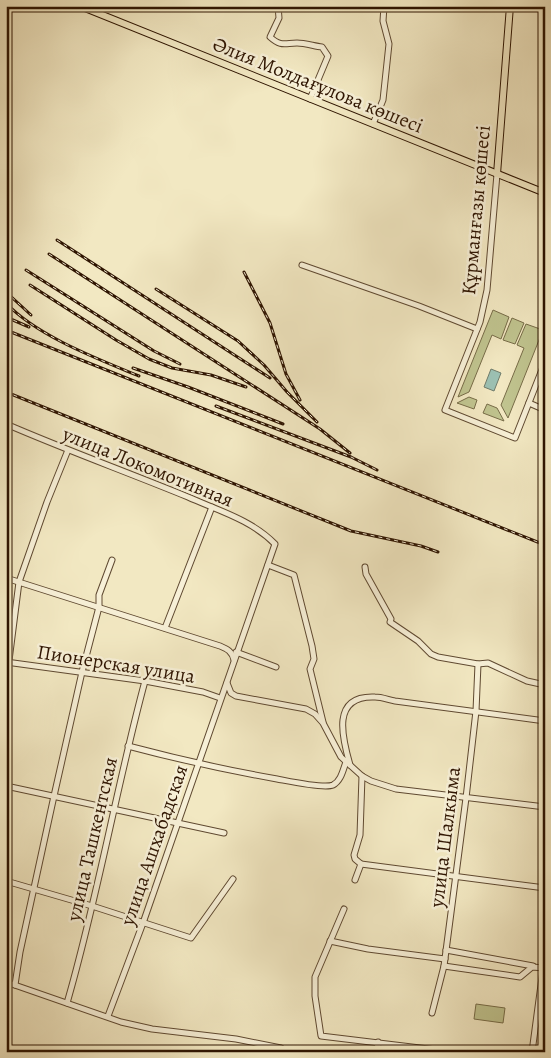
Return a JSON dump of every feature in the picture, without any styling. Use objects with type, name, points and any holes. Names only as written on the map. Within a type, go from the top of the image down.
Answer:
[{"type":"main road","name":"Әлия Молдағұлова көшесі","points":[[80,6],[545,193]]},
{"type":"main road","name":"Құрманғазы көшесі","points":[[497,174],[510,6]]},
{"type":"street","points":[[278,6],[279,18],[270,37],[276,42],[288,45],[296,43],[322,47],[328,56],[310,99]]},
{"type":"street","points":[[373,124],[383,100],[389,44],[383,22],[384,6]]},
{"type":"street","name":"Құрманғазы көшесі","points":[[497,174],[487,290],[477,329],[445,410],[515,438],[529,403]]},
{"type":"street","points":[[302,265],[419,306],[477,329]]},
{"type":"street","points":[[545,362],[529,403],[545,410]]},
{"type":"street","name":"улица Локомотивная","points":[[6,424],[142,478],[249,524],[275,544],[268,565]]},
{"type":"street","points":[[6,684],[19,582],[47,502],[68,450]]},
{"type":"street","points":[[165,628],[212,507]]},
{"type":"street","points":[[15,985],[20,952],[54,796],[82,672],[99,608],[99,595],[112,560]]},
{"type":"street","points":[[234,660],[268,565],[294,575],[312,646],[314,659],[310,670],[323,723]]},
{"type":"street","points":[[365,567],[366,574],[391,620],[390,622],[418,641],[431,654],[478,664],[488,663],[527,681],[545,685]]},
{"type":"street","points":[[6,578],[228,650],[234,660]]},
{"type":"street","points":[[236,652],[276,667]]},
{"type":"street","name":"улица Ашхабадская","points":[[108,1016],[143,923],[234,660]]},
{"type":"street","name":"Пионерская улица","points":[[8,663],[145,681],[203,692],[220,698]]},
{"type":"street","name":"улица Шалкыма","points":[[432,1014],[445,959],[476,711],[478,664]]},
{"type":"street","name":"улица Ташкентская","points":[[67,1003],[82,950],[128,746],[145,681]]},
{"type":"street","points":[[226,682],[231,693],[236,696],[306,709],[315,714],[323,723],[341,757],[362,776],[377,784],[396,789],[545,807]]},
{"type":"street","points":[[128,746],[198,764],[300,783],[328,786],[335,784],[348,764],[342,720],[347,706],[355,700],[375,697],[545,721]]},
{"type":"street","points":[[362,776],[360,835],[354,855],[355,859],[361,864],[545,888]]},
{"type":"street","points":[[6,786],[224,833]]},
{"type":"street","points":[[355,880],[361,864]]},
{"type":"street","points":[[6,881],[34,888],[191,938],[233,878]]},
{"type":"street","points":[[344,909],[315,977],[315,996],[321,1036],[453,1052]]},
{"type":"street","points":[[330,941],[368,949],[445,959]]},
{"type":"street","points":[[446,950],[544,968]]},
{"type":"street","points":[[532,1052],[545,955]]},
{"type":"street","points":[[444,966],[520,978],[530,969],[536,967]]},
{"type":"street","points":[[6,982],[121,1022],[152,1029],[236,1039],[281,1048]]},
{"type":"street","points":[[377,1052],[378,1042]]},
{"type":"green space","points":[[493,310],[509,317],[501,339],[492,335],[469,392],[458,397]]},
{"type":"green space","points":[[512,318],[524,323],[515,344],[503,340]]},
{"type":"green space","points":[[526,324],[543,330],[508,418],[501,405],[524,348],[517,345]]},
{"type":"green space","points":[[469,397],[477,400],[474,409],[457,403]]},
{"type":"green space","points":[[487,404],[497,408],[504,421],[483,413]]},
{"type":"green space","points":[[476,1004],[505,1008],[503,1023],[474,1019]]},
{"type":"shaded area","points":[[491,369],[501,373],[494,391],[484,387]]},
{"type":"railway","points":[[57,240],[270,378]]},
{"type":"railway","points":[[49,254],[320,429],[350,453]]},
{"type":"railway","points":[[26,270],[154,351],[180,364]]},
{"type":"railway","points":[[244,272],[270,323],[286,374],[300,400]]},
{"type":"railway","points":[[30,285],[149,359],[172,368],[211,375],[246,387]]},
{"type":"railway","points":[[156,289],[238,341],[264,365],[287,392],[317,422]]},
{"type":"railway","points":[[6,292],[31,315]]},
{"type":"railway","points":[[6,303],[34,326],[69,346],[139,376]]},
{"type":"railway","points":[[6,317],[29,327]]},
{"type":"railway","points":[[6,330],[545,545]]},
{"type":"railway","points":[[133,368],[283,424]]},
{"type":"railway","points":[[6,392],[351,531],[421,546],[438,552]]},
{"type":"railway","points":[[216,406],[351,457],[377,470]]}]
